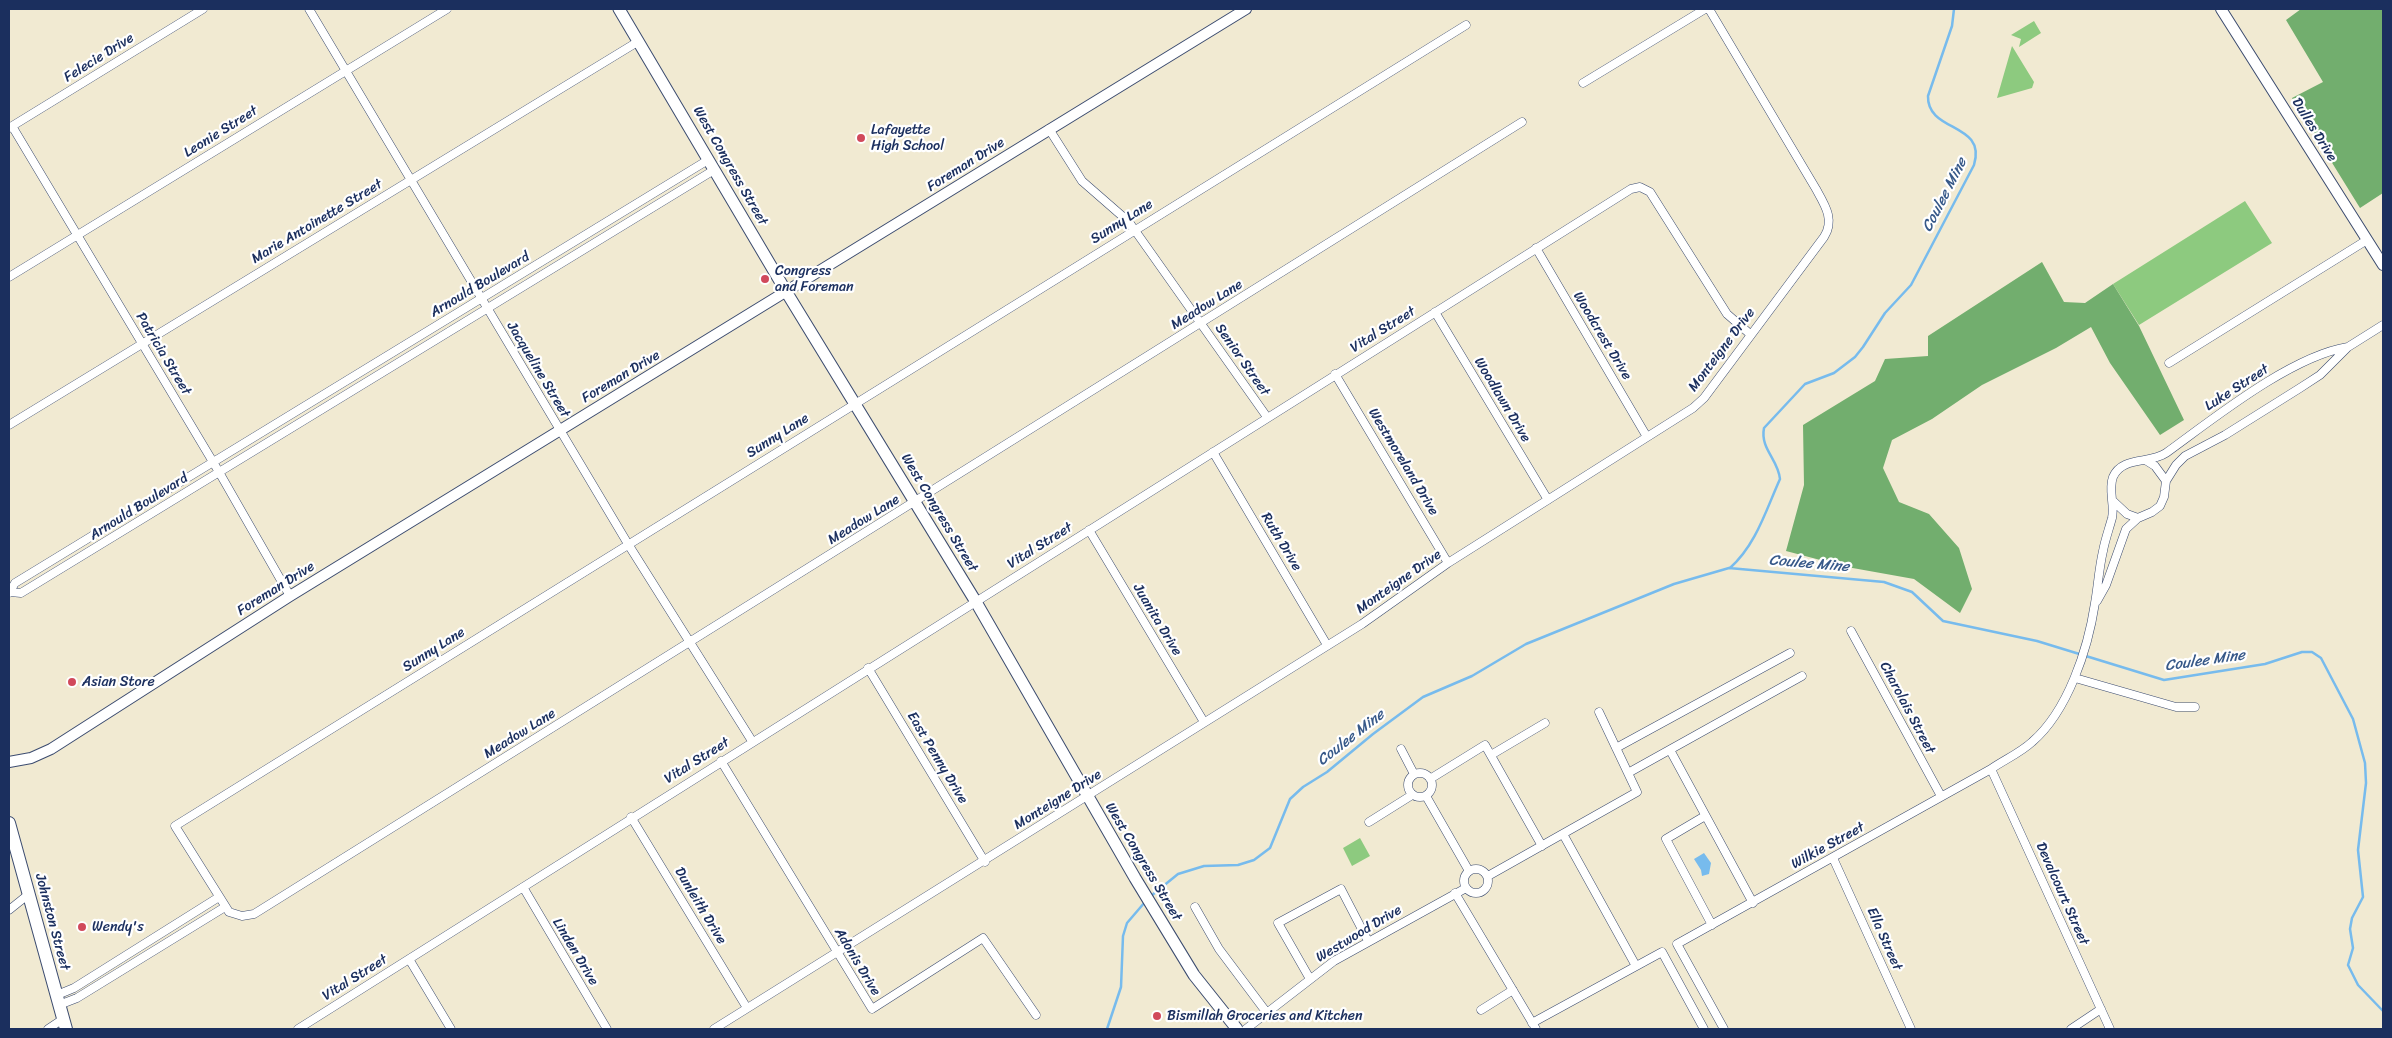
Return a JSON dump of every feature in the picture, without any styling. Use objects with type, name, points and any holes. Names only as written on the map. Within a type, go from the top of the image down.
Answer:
[{"type":"main road","name":"West Congress Street","points":[[620,9],[787,293],[976,602],[1086,797],[1207,994],[1237,1029]]},
{"type":"main road","name":"Johnston Street","points":[[9,823],[64,1024]]},
{"type":"street","name":"Felecie Drive","points":[[10,127],[203,9]]},
{"type":"street","name":"Jacqueline Street","points":[[309,9],[628,544],[752,741]]},
{"type":"street","name":"Leonie Street","points":[[9,277],[447,9]]},
{"type":"street","name":"Foreman Drive","points":[[9,762],[31,758],[51,750],[290,596],[787,293],[1246,9]]},
{"type":"street","points":[[1583,82],[1705,9]]},
{"type":"street","name":"Monteigne Drive","points":[[714,1029],[984,862],[1400,599],[1448,563],[1693,408],[1704,398],[1824,237],[1828,227],[1829,216],[1812,180],[1709,9]]},
{"type":"street","name":"Dulles Drive","points":[[2221,9],[2383,265]]},
{"type":"street","name":"Sunny Lane","points":[[219,898],[175,826],[855,402],[1466,25]]},
{"type":"street","name":"Marie Antoinette Street","points":[[9,425],[639,41]]},
{"type":"street","name":"Meadow Lane","points":[[225,907],[233,915],[242,916],[254,914],[267,907],[1522,122]]},
{"type":"street","name":"Patricia Street","points":[[10,127],[78,234],[290,596]]},
{"type":"street","name":"Senior Street","points":[[1050,129],[1082,181],[1119,212],[1134,229],[1267,417]]},
{"type":"street","name":"Arnould Boulevard","points":[[711,165],[651,208],[313,416],[21,593],[10,592],[15,584],[645,198],[711,165]]},
{"type":"street","name":"Vital Street","points":[[298,1029],[308,1026],[409,959],[752,741],[1631,189],[1646,189],[1652,194],[1727,314],[1750,334]]},
{"type":"street","points":[[645,198],[651,208]]},
{"type":"street","points":[[621,213],[627,223]]},
{"type":"street","points":[[2169,362],[2367,240]]},
{"type":"street","name":"Woodcrest Drive","points":[[1536,248],[1648,437]]},
{"type":"street","points":[[563,249],[569,259]]},
{"type":"street","name":"Woodlawn Drive","points":[[1435,312],[1548,500]]},
{"type":"street","name":"Luke Street","points":[[2095,605],[2106,585],[2126,529],[2138,518],[2160,506],[2164,497],[2166,481],[2176,464],[2186,456],[2225,435],[2313,380],[2348,347],[2383,325]]},
{"type":"street","points":[[410,342],[416,352]]},
{"type":"street","name":"Luke Street","points":[[1991,769],[2032,742],[2055,717],[2075,678],[2095,605],[2103,550],[2112,516],[2113,501],[2111,487],[2114,476],[2119,468],[2128,463],[2147,461],[2166,453],[2216,416],[2286,372],[2331,350],[2348,347]]},
{"type":"street","name":"Westmoreland Drive","points":[[1335,374],[1448,563]]},
{"type":"street","points":[[306,405],[313,416]]},
{"type":"street","points":[[272,426],[278,436]]},
{"type":"street","name":"Ruth Drive","points":[[1213,452],[1327,645]]},
{"type":"street","points":[[2147,461],[2155,466],[2166,481]]},
{"type":"street","points":[[2113,501],[2127,514],[2138,518]]},
{"type":"street","name":"Juanita Drive","points":[[1088,530],[1204,722]]},
{"type":"street","name":"Charolais Street","points":[[1851,631],[1941,796]]},
{"type":"street","points":[[1616,748],[1790,653]]},
{"type":"street","name":"East Penny Drive","points":[[868,668],[984,862]]},
{"type":"street","points":[[1628,773],[1802,676]]},
{"type":"street","points":[[2075,678],[2176,707],[2195,707]]},
{"type":"street","points":[[1488,876],[1637,792],[1599,712]]},
{"type":"street","points":[[1491,755],[1545,722]]},
{"type":"street","points":[[1430,779],[1485,745],[1542,846]]},
{"type":"street","points":[[1401,750],[1414,774]]},
{"type":"street","points":[[1670,750],[1752,903]]},
{"type":"street","name":"Adonis Drive","points":[[721,761],[872,1009],[983,938],[1036,1015]]},
{"type":"street","name":"Wilkie Street","points":[[1698,981],[1678,944],[1991,769]]},
{"type":"street","name":"Devalcourt Street","points":[[1991,769],[2110,1029]]},
{"type":"street","points":[[1422,773],[1430,779],[1432,788],[1426,796],[1420,798],[1412,795],[1408,784],[1414,774],[1422,773]]},
{"type":"street","points":[[1369,822],[1412,795]]},
{"type":"street","points":[[1426,796],[1469,871]]},
{"type":"street","points":[[1705,816],[1666,839],[1712,925]]},
{"type":"street","name":"Dunleith Drive","points":[[632,817],[747,1008]]},
{"type":"street","points":[[1563,834],[1636,966]]},
{"type":"street","name":"Ella Street","points":[[1833,858],[1911,1029]]},
{"type":"street","points":[[1479,869],[1488,876],[1487,887],[1481,892],[1473,893],[1466,888],[1464,880],[1469,871],[1479,869]]},
{"type":"street","name":"Linden Drive","points":[[522,887],[607,1029]]},
{"type":"street","points":[[1310,979],[1278,924],[1341,888],[1368,941]]},
{"type":"street","name":"Westwood Drive","points":[[1246,1029],[1334,961],[1466,888]]},
{"type":"street","points":[[9,910],[29,894]]},
{"type":"street","points":[[1455,894],[1534,1026],[1662,952],[1704,1029]]},
{"type":"street","points":[[219,898],[225,907],[77,998],[58,1000],[74,988],[219,898]]},
{"type":"street","points":[[1195,907],[1219,949],[1267,1013]]},
{"type":"street","points":[[146,943],[152,952]]},
{"type":"street","points":[[409,959],[451,1029]]},
{"type":"street","points":[[1683,990],[1698,981],[1724,1029]]},
{"type":"street","points":[[1481,1010],[1513,990]]},
{"type":"street","points":[[2071,1029],[2101,1009]]},
{"type":"street","points":[[48,1029],[64,1024]]},
{"type":"green space","points":[[2301,9],[2383,9],[2383,193],[2360,208],[2292,98],[2323,82],[2286,20]]},
{"type":"green space","points":[[2034,21],[2041,33],[2019,47],[2021,39],[2011,35]]},
{"type":"green space","points":[[2012,46],[2034,82],[2032,88],[1997,98]]},
{"type":"green space","points":[[2245,201],[2272,243],[2139,325],[2113,284]]},
{"type":"green space","points":[[2042,262],[2064,302],[2085,303],[2113,284],[2139,326],[2184,420],[2160,435],[2110,363],[2091,327],[2056,348],[1982,385],[1932,419],[1892,440],[1883,468],[1899,502],[1929,514],[1959,548],[1972,589],[1960,613],[1914,579],[1847,567],[1786,551],[1804,485],[1803,425],[1875,381],[1885,359],[1928,356],[1928,336]]},
{"type":"green space","points":[[1360,838],[1370,856],[1352,866],[1343,848]]},
{"type":"water","points":[[1704,853],[1711,863],[1709,874],[1702,876],[1701,870],[1694,859]]},
{"type":"waterway","name":"Coulee Mine","points":[[1730,568],[1754,538],[1780,479],[1779,472],[1765,442],[1764,428],[1805,384],[1834,373],[1855,357],[1863,347],[1885,313],[1911,285],[1974,165],[1976,151],[1972,141],[1965,134],[1937,116],[1930,108],[1928,96],[1952,26],[1954,9]]},
{"type":"waterway","name":"Coulee Mine","points":[[1151,896],[1178,874],[1204,866],[1238,865],[1254,860],[1270,848],[1290,799],[1303,787],[1327,772],[1373,734],[1423,697],[1472,676],[1526,644],[1674,584],[1729,568],[1884,582],[1912,592],[1943,621],[2037,641],[2164,680],[2265,664],[2302,652],[2312,652],[2321,658],[2353,719],[2365,763],[2366,783],[2358,850],[2363,897],[2352,918],[2350,929],[2353,948],[2348,965],[2358,985],[2383,1011]]},
{"type":"waterway","name":"Coulee Mine","points":[[1107,1029],[1121,987],[1123,936],[1127,923],[1145,902]]},
{"type":"place","name":"Lafayette High School","points":[[861,138]]},
{"type":"place","name":"Congress and Foreman","points":[[765,279]]},
{"type":"place","name":"Asian Store","points":[[72,682]]},
{"type":"place","name":"Wendy's","points":[[82,927]]},
{"type":"place","name":"Bismillah Groceries and Kitchen","points":[[1157,1016]]}]
